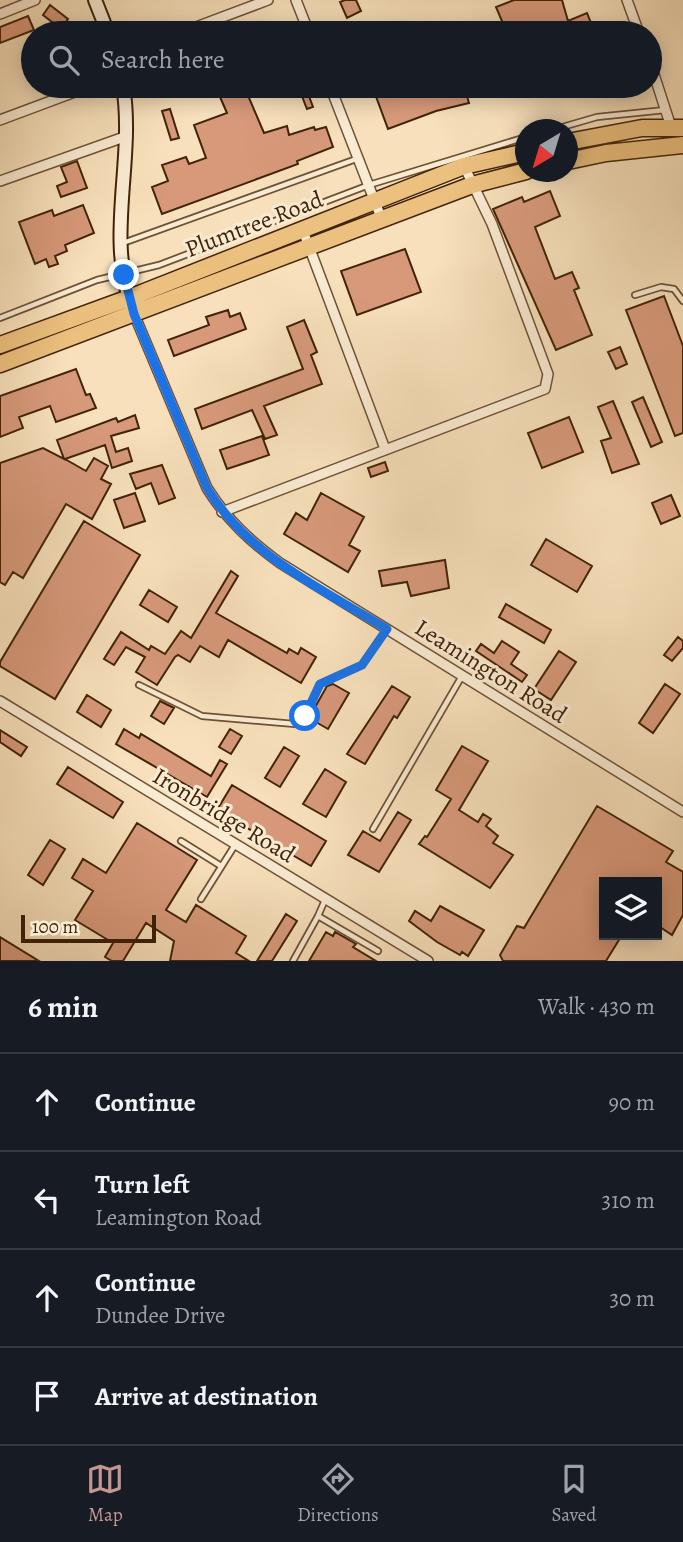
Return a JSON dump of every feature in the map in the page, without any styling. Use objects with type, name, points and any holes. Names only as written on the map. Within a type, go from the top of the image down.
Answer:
[{"type":"highway","points":[[578,140],[628,130],[677,128]]},
{"type":"highway","points":[[578,159],[606,153],[681,149]]},
{"type":"highway","name":"Plumtree Road","points":[[0,364],[302,228],[376,203],[464,166],[515,154]]},
{"type":"highway","name":"Plumtree Road","points":[[0,345],[132,306],[382,220],[471,185],[515,174]]},
{"type":"street","points":[[0,14],[35,0]]},
{"type":"street","points":[[95,0],[103,21]]},
{"type":"street","points":[[212,21],[268,0]]},
{"type":"street","points":[[296,0],[304,21]]},
{"type":"street","points":[[627,0],[635,21]]},
{"type":"street","points":[[0,120],[59,98]]},
{"type":"street","points":[[124,98],[127,136],[122,244],[124,275],[132,306]]},
{"type":"street","points":[[335,98],[382,220]]},
{"type":"street","points":[[662,98],[677,128],[681,149]]},
{"type":"street","points":[[0,181],[127,136]]},
{"type":"street","points":[[222,512],[541,392],[547,384],[548,374],[492,224],[464,166]]},
{"type":"street","points":[[302,228],[385,449]]},
{"type":"street","name":"Leamington Road","points":[[132,306],[207,488],[222,512],[241,534],[280,563],[683,812]]},
{"type":"street","name":"Ironbridge Road","points":[[0,701],[428,961]]},
{"type":"lane","points":[[578,122],[597,117],[666,110]]},
{"type":"lane","points":[[0,318],[97,280],[159,265],[369,185],[515,140]]},
{"type":"lane","points":[[122,244],[359,157]]},
{"type":"lane","points":[[635,295],[661,287],[674,289],[683,301]]},
{"type":"lane","points":[[139,685],[202,716],[295,724],[305,716],[320,684],[362,665],[387,629]]},
{"type":"lane","points":[[373,830],[462,676]]},
{"type":"lane","points":[[181,841],[221,866]]},
{"type":"lane","points":[[201,900],[235,844]]},
{"type":"lane","points":[[293,961],[326,899]]},
{"type":"lane","points":[[318,916],[379,951]]},
{"type":"building","points":[[356,0],[361,11],[347,18],[340,2]]},
{"type":"building","points":[[514,0],[562,0],[568,21],[502,21],[496,7]]},
{"type":"building","points":[[50,5],[68,19],[51,21],[43,15]]},
{"type":"building","points":[[587,13],[590,21],[568,21]]},
{"type":"building","points":[[28,16],[30,21],[21,21],[21,35],[0,43],[0,27]]},
{"type":"building","points":[[220,98],[249,98],[264,133],[287,126],[289,135],[314,127],[315,130],[326,127],[333,147],[297,161],[298,164],[162,214],[152,187],[168,181],[162,165],[186,157],[189,164],[206,158],[194,125],[227,113]]},
{"type":"building","points":[[303,98],[310,98],[313,107],[307,109]]},
{"type":"building","points":[[377,98],[468,98],[469,103],[436,111],[388,129]]},
{"type":"building","points":[[170,109],[179,138],[171,140],[162,111]]},
{"type":"building","points":[[77,161],[87,188],[61,197],[57,186],[67,182],[61,167]]},
{"type":"building","points":[[550,191],[560,216],[535,227],[555,279],[572,272],[579,288],[574,290],[592,335],[556,350],[493,209],[522,197],[524,202]]},
{"type":"building","points":[[83,205],[94,233],[65,245],[67,251],[55,256],[58,264],[49,267],[46,259],[35,264],[19,222],[52,210],[54,216]]},
{"type":"building","points":[[405,249],[421,292],[357,315],[341,271]]},
{"type":"building","points":[[664,296],[683,346],[683,433],[675,436],[626,310]]},
{"type":"building","points":[[228,310],[230,317],[240,313],[246,329],[174,356],[168,340],[209,325],[206,317]]},
{"type":"building","points":[[304,320],[317,352],[311,355],[322,384],[264,406],[277,435],[265,439],[252,410],[202,429],[195,409],[303,369],[287,327]]},
{"type":"building","points":[[620,347],[627,364],[616,369],[608,352]]},
{"type":"building","points":[[76,369],[86,395],[90,394],[96,408],[56,422],[50,406],[19,417],[23,428],[0,437],[0,396]]},
{"type":"building","points":[[643,397],[662,442],[651,447],[632,402]]},
{"type":"building","points":[[613,401],[639,464],[612,473],[601,441],[611,438],[598,407]]},
{"type":"building","points":[[135,415],[139,428],[111,436],[116,452],[128,448],[132,461],[112,468],[105,445],[65,459],[86,471],[94,458],[108,466],[101,479],[111,484],[92,519],[66,504],[23,578],[13,572],[5,585],[0,582],[0,463],[43,448],[64,459],[57,440],[116,418],[118,422]]},
{"type":"building","points":[[569,417],[583,452],[542,468],[528,433]]},
{"type":"building","points":[[262,436],[269,455],[227,469],[220,450]]},
{"type":"building","points":[[385,462],[388,471],[371,477],[368,468]]},
{"type":"building","points":[[162,465],[175,498],[159,504],[151,483],[136,489],[130,474]]},
{"type":"building","points":[[135,493],[145,521],[124,528],[114,500]]},
{"type":"building","points":[[321,493],[364,517],[349,545],[360,551],[348,572],[284,534],[296,513],[307,520]]},
{"type":"building","points":[[671,495],[680,516],[661,524],[652,503]]},
{"type":"building","points":[[84,521],[140,555],[55,699],[0,666],[0,662]]},
{"type":"building","points":[[546,539],[592,566],[577,592],[531,565]]},
{"type":"building","points":[[445,560],[449,588],[411,596],[407,582],[382,586],[379,571]]},
{"type":"building","points":[[231,571],[238,576],[216,613],[287,653],[289,649],[298,654],[301,648],[316,657],[301,683],[228,640],[219,657],[200,646],[190,662],[178,655],[157,685],[136,672],[145,657],[126,647],[114,665],[104,659],[121,632],[149,650],[151,646],[165,654],[181,631],[191,638]]},
{"type":"building","points":[[149,590],[177,607],[168,622],[140,605]]},
{"type":"building","points":[[506,604],[551,630],[544,643],[499,617]]},
{"type":"building","points":[[678,637],[683,641],[683,648],[672,661],[664,655]]},
{"type":"building","points":[[502,641],[519,652],[511,664],[527,675],[522,682],[476,651],[481,644],[494,653]]},
{"type":"building","points":[[559,651],[576,662],[551,700],[534,689]]},
{"type":"building","points":[[333,684],[349,693],[328,729],[309,718],[327,686]]},
{"type":"building","points":[[665,684],[680,694],[653,733],[639,723]]},
{"type":"building","points":[[392,686],[410,697],[397,718],[394,716],[365,764],[347,754]]},
{"type":"building","points":[[87,695],[111,710],[101,727],[77,712]]},
{"type":"building","points":[[160,701],[174,708],[164,724],[151,716]]},
{"type":"building","points":[[124,729],[139,738],[141,734],[211,776],[220,760],[227,764],[207,797],[116,744]]},
{"type":"building","points":[[230,729],[242,736],[231,754],[219,747]]},
{"type":"building","points":[[0,730],[27,747],[21,756],[0,742]]},
{"type":"building","points":[[462,746],[488,761],[459,810],[478,822],[483,814],[491,819],[486,826],[498,836],[493,843],[513,855],[490,888],[419,844],[427,837],[451,799],[436,790]]},
{"type":"building","points":[[284,747],[299,756],[280,787],[265,778]]},
{"type":"building","points":[[68,767],[123,802],[113,818],[57,784]]},
{"type":"building","points":[[325,769],[346,782],[326,817],[303,804]]},
{"type":"building","points":[[232,785],[326,841],[311,866],[217,810]]},
{"type":"building","points":[[597,806],[673,851],[666,862],[683,872],[683,915],[672,935],[662,928],[662,877],[599,877],[599,940],[619,940],[606,961],[503,961],[500,955],[517,926],[524,928]]},
{"type":"building","points":[[398,812],[411,820],[379,872],[348,855],[363,831],[380,841]]},
{"type":"building","points":[[137,823],[197,860],[166,910],[186,922],[196,905],[246,936],[236,953],[249,961],[170,961],[174,941],[146,923],[123,961],[112,961],[105,957],[113,943],[75,920],[93,891],[72,878],[83,859],[106,873]]},
{"type":"building","points":[[50,840],[65,849],[43,885],[28,875]]},
{"type":"building","points":[[440,906],[484,930],[468,956],[462,952],[460,955],[437,942],[409,921],[415,911],[431,921]]},
{"type":"building","points":[[286,914],[297,921],[272,961],[257,961]]},
{"type":"building","points":[[326,932],[333,936],[335,932],[356,944],[353,947],[376,961],[309,961]]},
{"type":"building","points":[[0,937],[39,961],[0,961]]},
{"type":"route","points":[[124,275],[134,314],[207,488],[222,512],[241,534],[280,563],[387,629],[362,665],[320,684],[305,716]]}]
